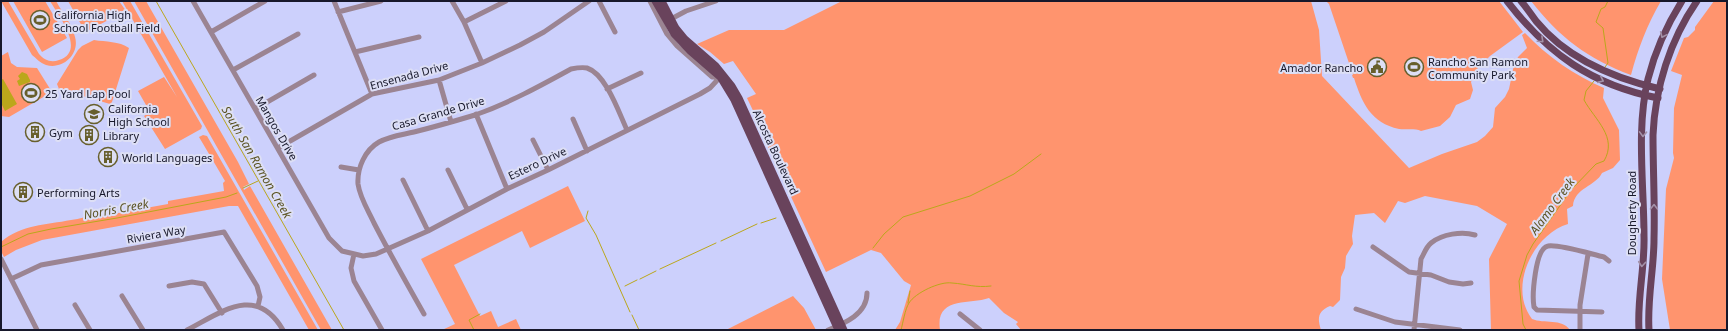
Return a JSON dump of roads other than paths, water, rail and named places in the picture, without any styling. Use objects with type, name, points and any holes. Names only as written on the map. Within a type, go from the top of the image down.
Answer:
[{"type":"main road","name":"Alcosta Boulevard","points":[[655,1],[669,21],[681,43],[721,76],[734,100],[839,328]]},
{"type":"main road","name":"Alcosta Boulevard","points":[[662,1],[669,21]]},
{"type":"main road","points":[[1507,1],[1540,38],[1566,61],[1596,78],[1620,88],[1658,98]]},
{"type":"main road","points":[[1521,1],[1547,32],[1572,54],[1593,66],[1627,80],[1660,89]]},
{"type":"main road","name":"Dougherty Road","points":[[1639,330],[1640,285],[1644,238],[1642,149],[1646,86],[1658,46],[1682,1]]},
{"type":"main road","name":"Dougherty Road","points":[[1649,330],[1654,240],[1654,136],[1658,98],[1676,36],[1697,1]]},
{"type":"street","name":"Mangos Drive","points":[[194,1],[329,238],[342,251],[354,254]]},
{"type":"street","points":[[211,32],[265,1]]},
{"type":"street","points":[[334,1],[372,94]]},
{"type":"street","points":[[338,12],[382,1]]},
{"type":"street","points":[[452,1],[464,22],[482,63]]},
{"type":"street","points":[[464,22],[506,1]]},
{"type":"street","name":"Ensenada Drive","points":[[278,148],[372,94],[439,80],[482,63],[544,32],[589,1]]},
{"type":"street","points":[[599,1],[615,32]]},
{"type":"street","points":[[650,1],[667,34],[677,46],[712,77],[721,76]]},
{"type":"street","points":[[669,21],[686,11],[716,1]]},
{"type":"street","points":[[233,70],[298,34]]},
{"type":"street","points":[[355,52],[419,37]]},
{"type":"street","name":"Casa Grande Drive","points":[[424,314],[387,249],[360,195],[358,182],[359,170],[363,159],[370,150],[378,143],[390,137],[451,122],[476,114],[524,94],[572,69],[579,68],[586,68],[593,71],[601,78],[608,89],[627,130]]},
{"type":"street","points":[[608,89],[641,73]]},
{"type":"street","points":[[255,109],[314,75]]},
{"type":"street","name":"Estero Drive","points":[[354,254],[363,256],[376,254],[428,231],[467,209],[700,94],[710,88],[721,76]]},
{"type":"street","points":[[439,80],[451,122]]},
{"type":"street","points":[[476,114],[507,189]]},
{"type":"street","points":[[572,119],[587,151]]},
{"type":"street","points":[[533,140],[548,170]]},
{"type":"street","points":[[341,167],[359,170]]},
{"type":"street","points":[[448,170],[467,209]]},
{"type":"street","points":[[403,180],[428,231]]},
{"type":"street","name":"Riviera Way","points":[[11,279],[41,266],[224,232],[257,286],[260,297],[258,306]]},
{"type":"street","points":[[1414,327],[1421,260],[1430,244],[1447,235],[1470,233],[1475,235]]},
{"type":"street","points":[[1602,312],[1537,310],[1534,307],[1533,301],[1535,272],[1542,250],[1546,246],[1550,245],[1604,257],[1609,261]]},
{"type":"street","points":[[1373,247],[1409,272],[1431,276],[1449,282],[1463,284],[1471,283]]},
{"type":"street","points":[[354,254],[351,273],[382,330]]},
{"type":"street","points":[[1580,330],[1582,285],[1588,254]]},
{"type":"street","points":[[1,259],[37,330]]},
{"type":"street","points":[[169,286],[192,282],[204,284],[208,288],[222,312]]},
{"type":"street","points":[[828,330],[839,328],[860,313],[867,300],[867,293]]},
{"type":"street","points":[[122,296],[143,330]]},
{"type":"street","points":[[187,330],[235,306],[250,304],[258,306],[272,314],[283,330]]},
{"type":"street","points":[[75,305],[90,330]]},
{"type":"street","points":[[1356,309],[1414,327],[1460,330]]},
{"type":"street","points":[[960,314],[980,330]]},
{"type":"waterway","name":"South San Ramon Creek","points":[[156,1],[344,330]]},
{"type":"waterway","name":"Alamo Creek","points":[[1605,67],[1608,63],[1603,28],[1596,22],[1601,9],[1605,7],[1608,1]]},
{"type":"waterway","name":"Alamo Creek","points":[[1526,330],[1523,324],[1519,281],[1527,255],[1571,190],[1596,164],[1604,161],[1608,152],[1607,136],[1584,100],[1586,91],[1594,81]]},
{"type":"waterway","points":[[873,248],[884,234],[903,217],[970,196],[1014,174],[1041,154]]},
{"type":"waterway","name":"Norris Creek","points":[[243,188],[258,181]]},
{"type":"waterway","name":"Norris Creek","points":[[1,247],[28,234],[226,197],[237,193]]},
{"type":"waterway","points":[[588,211],[586,218],[596,235],[630,312]]},
{"type":"waterway","points":[[761,223],[776,218]]},
{"type":"waterway","points":[[721,241],[757,224]]},
{"type":"waterway","points":[[660,269],[716,243]]},
{"type":"waterway","points":[[640,279],[656,271]]},
{"type":"waterway","points":[[625,286],[637,280]]},
{"type":"waterway","points":[[901,330],[905,312],[909,303],[917,295],[928,288],[947,283],[991,286]]},
{"type":"waterway","points":[[908,303],[910,291]]},
{"type":"waterway","points":[[474,330],[469,320],[480,314]]},
{"type":"waterway","points":[[632,315],[639,330]]},
{"type":"place","name":"California High School Football Field","points":[[40,20]]},
{"type":"place","name":"Amador Rancho","points":[[1377,67]]},
{"type":"place","name":"Rancho San Ramon Community Park","points":[[1414,67]]},
{"type":"place","name":"25 Yard Lap Pool","points":[[31,93]]},
{"type":"place","name":"California High School","points":[[94,114]]},
{"type":"place","name":"Gym","points":[[35,132]]},
{"type":"place","name":"Library","points":[[89,135]]},
{"type":"place","name":"World Languages","points":[[108,157]]},
{"type":"place","name":"Performing Arts","points":[[23,192]]}]
